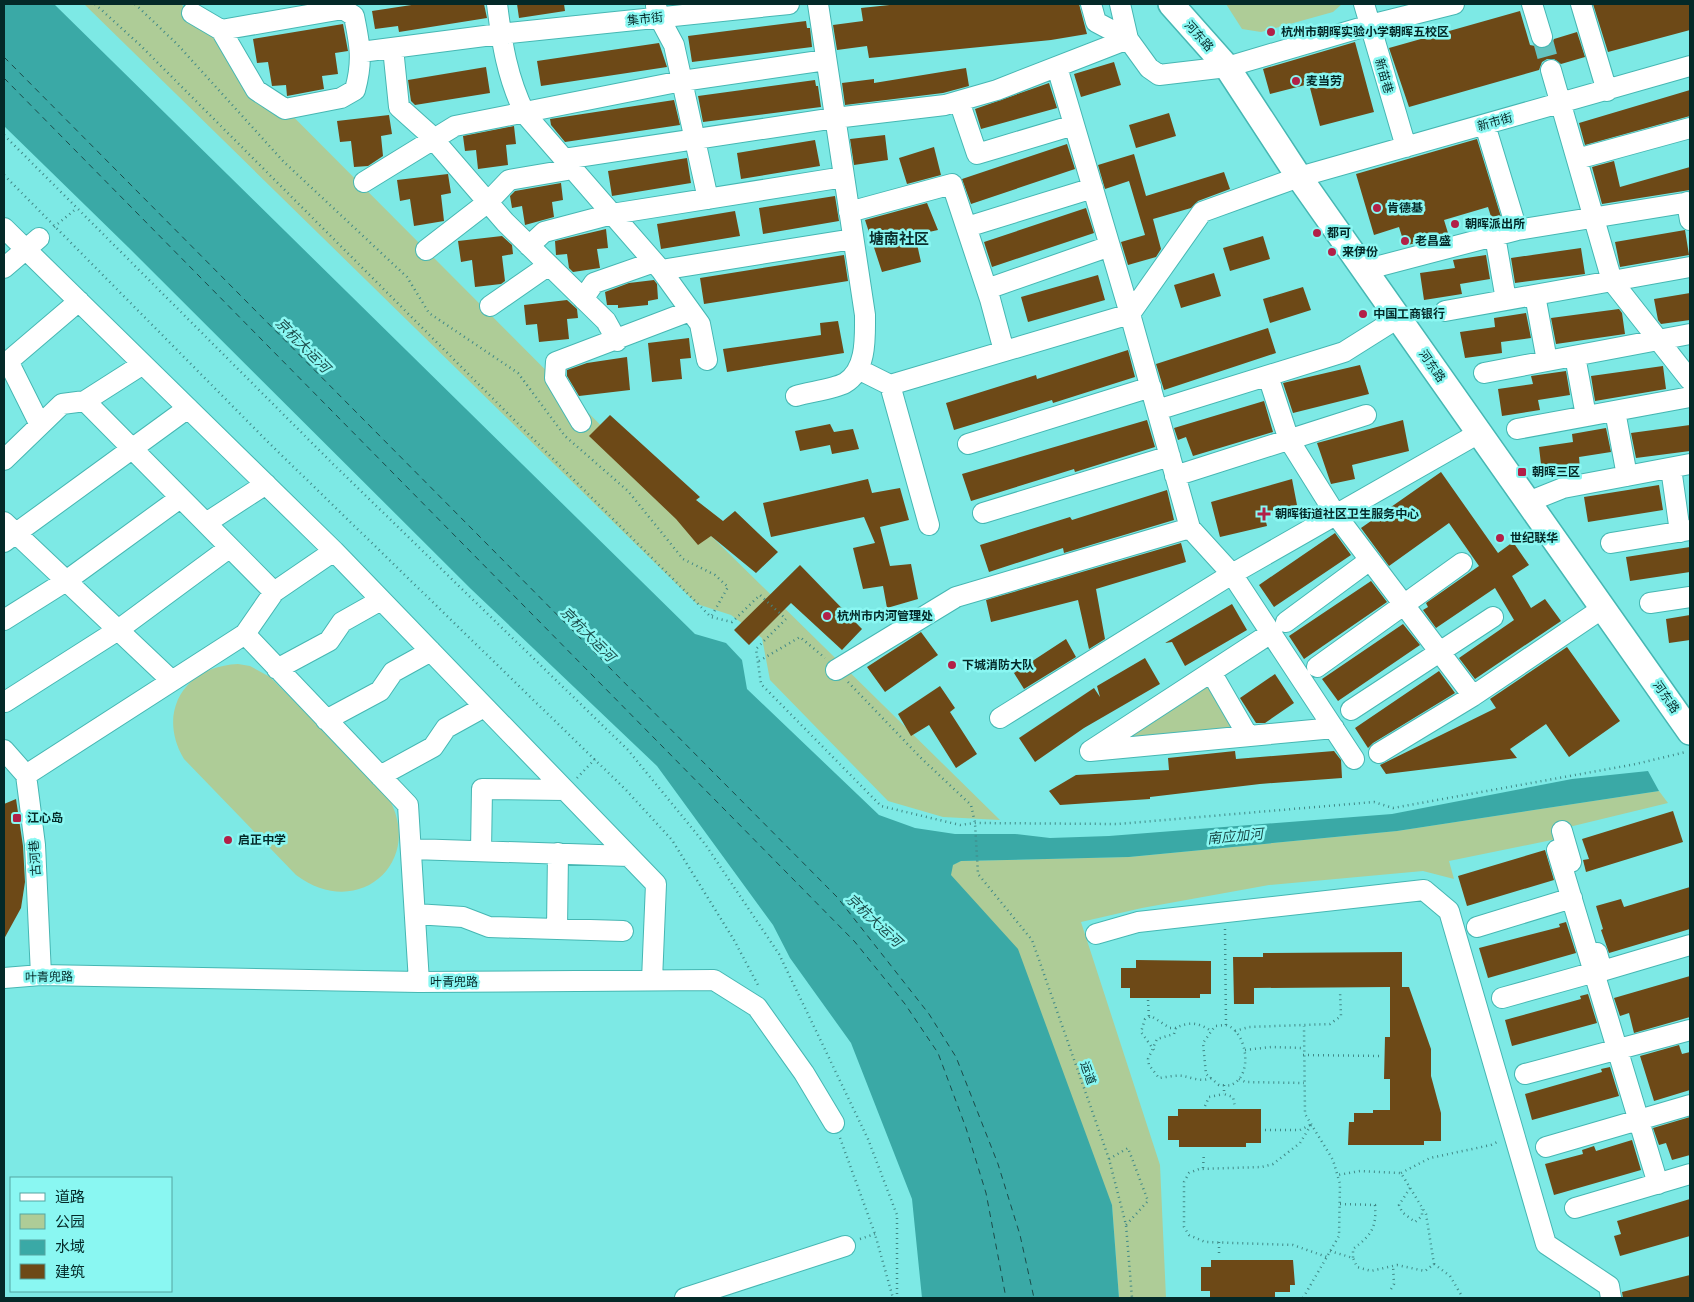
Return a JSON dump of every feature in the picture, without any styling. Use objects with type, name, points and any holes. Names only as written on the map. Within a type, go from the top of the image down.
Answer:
[{"type":"main road","name":"河东路","points":[[1170,4],[1227,67],[1299,178],[1690,732]]},
{"type":"street","points":[[496,4],[500,34],[512,86],[525,114],[657,266],[700,324],[707,360]]},
{"type":"street","name":"集市街","points":[[361,52],[658,11],[789,4]]},
{"type":"street","points":[[796,396],[845,383],[858,369],[865,342],[865,315],[818,4]]},
{"type":"street","points":[[1091,4],[1096,22],[1128,40],[1149,68],[1159,75],[1227,67],[1370,25],[1454,4]]},
{"type":"street","points":[[1120,4],[1128,40]]},
{"type":"street","name":"新苗巷","points":[[1364,4],[1406,147]]},
{"type":"street","points":[[1532,4],[1542,37]]},
{"type":"street","points":[[1581,4],[1607,90]]},
{"type":"street","points":[[192,13],[221,30],[256,90],[285,109],[341,98],[355,90],[360,74],[361,52],[354,16],[343,9],[221,30]]},
{"type":"street","points":[[658,11],[674,45],[708,199]]},
{"type":"street","points":[[426,250],[488,202],[509,180],[569,164],[695,138],[835,118],[945,105],[997,90],[1128,40]]},
{"type":"street","points":[[393,48],[399,107],[434,140],[529,246],[606,321],[617,341]]},
{"type":"street","points":[[364,182],[455,126],[525,114],[682,81],[826,60]]},
{"type":"street","points":[[1057,66],[1130,314],[1190,528],[1278,628],[1334,728],[1354,758]]},
{"type":"street","name":"新市街","points":[[1130,314],[1202,212],[1299,178],[1690,66]]},
{"type":"street","points":[[1552,70],[1612,281],[1690,380]]},
{"type":"street","points":[[959,101],[977,154],[1074,125]]},
{"type":"street","points":[[1485,125],[1517,230]]},
{"type":"street","points":[[1577,158],[1690,128]]},
{"type":"street","points":[[529,246],[544,232],[612,214],[844,177]]},
{"type":"street","points":[[849,212],[952,184],[987,289],[1004,351]]},
{"type":"street","points":[[967,227],[1093,188]]},
{"type":"street","points":[[1364,270],[1517,230],[1594,217],[1689,208]]},
{"type":"street","points":[[4,228],[40,238],[79,301],[334,551],[656,884],[652,980]]},
{"type":"street","points":[[1495,236],[1506,300]]},
{"type":"street","points":[[4,268],[40,238]]},
{"type":"street","points":[[583,298],[594,283],[657,266],[854,239]]},
{"type":"street","points":[[987,289],[1110,246]]},
{"type":"street","points":[[490,306],[549,265]]},
{"type":"street","points":[[1445,311],[1690,267]]},
{"type":"street","points":[[1535,295],[1547,361]]},
{"type":"street","points":[[40,425],[6,363],[79,301]]},
{"type":"street","points":[[581,422],[555,378],[556,362],[617,341],[690,311]]},
{"type":"street","points":[[858,369],[890,385],[1130,314]]},
{"type":"street","points":[[1157,410],[1344,352],[1398,318]]},
{"type":"street","points":[[1484,373],[1690,334]]},
{"type":"street","points":[[1575,356],[1586,416]]},
{"type":"street","points":[[4,460],[62,404],[85,401],[143,364]]},
{"type":"street","points":[[1268,376],[1289,440],[1336,515],[1473,696]]},
{"type":"street","points":[[890,385],[929,525]]},
{"type":"street","points":[[968,444],[1151,388]]},
{"type":"street","points":[[1517,429],[1690,397]]},
{"type":"street","points":[[85,401],[274,592]]},
{"type":"street","points":[[172,681],[66,581],[8,533],[132,449],[188,408]]},
{"type":"street","points":[[1615,411],[1627,476]]},
{"type":"street","points":[[1175,476],[1366,415]]},
{"type":"street","points":[[1000,718],[1232,574],[1479,433]]},
{"type":"street","points":[[983,513],[1170,456]]},
{"type":"street","points":[[1528,502],[1563,488],[1690,464]]},
{"type":"street","points":[[1611,543],[1685,531],[1671,468]]},
{"type":"street","points":[[206,524],[266,484]]},
{"type":"street","points":[[4,620],[66,581],[180,498]]},
{"type":"street","points":[[836,670],[956,597],[1190,528]]},
{"type":"street","points":[[5,702],[118,630],[230,548]]},
{"type":"street","points":[[4,750],[26,776],[245,634],[274,592],[334,551]]},
{"type":"street","points":[[1334,728],[1090,751],[1278,628],[1370,560]]},
{"type":"street","points":[[1317,666],[1405,606],[1462,563]]},
{"type":"street","points":[[1650,603],[1690,597]]},
{"type":"street","points":[[277,669],[329,641],[342,622],[381,600]]},
{"type":"street","points":[[1379,753],[1473,696],[1603,608]]},
{"type":"street","points":[[1351,710],[1493,617]]},
{"type":"street","points":[[245,634],[408,805],[419,982]]},
{"type":"street","points":[[326,720],[380,691],[393,672],[431,651]]},
{"type":"street","points":[[1211,672],[1248,736]]},
{"type":"street","points":[[380,776],[433,747],[446,728],[484,707]]},
{"type":"street","name":"古河巷","points":[[26,776],[35,845],[41,975]]},
{"type":"street","points":[[481,851],[482,789],[565,790]]},
{"type":"street","points":[[1658,1184],[1619,1049],[1572,898],[1559,840],[1602,971],[1690,945]]},
{"type":"street","points":[[412,848],[629,856]]},
{"type":"street","points":[[557,929],[558,853]]},
{"type":"street","points":[[1096,934],[1138,922],[1424,890],[1449,911],[1546,1244],[1609,1286],[1611,1298]]},
{"type":"street","points":[[1477,927],[1572,898]]},
{"type":"street","points":[[415,914],[463,917],[489,927],[623,931]]},
{"type":"street","points":[[1502,998],[1595,972]]},
{"type":"street","name":"叶青兜路","points":[[4,978],[41,975],[419,982],[714,980],[757,1007],[804,1073],[834,1123]]},
{"type":"street","points":[[1525,1074],[1690,1030]]},
{"type":"street","points":[[1546,1147],[1690,1105]]},
{"type":"street","points":[[1575,1208],[1690,1174]]},
{"type":"street","points":[[685,1298],[845,1246]]},
{"type":"path","points":[[95,4],[140,44],[378,281],[711,618],[732,622],[760,595],[786,618],[756,649],[761,684],[881,806],[960,825],[975,823],[1118,824],[1374,802],[1393,808],[1636,764],[1690,751]]},
{"type":"path","points":[[135,4],[177,44],[283,160],[407,277],[429,314],[518,373],[565,436],[628,491],[683,559],[715,575],[728,587],[711,618]]},
{"type":"path","points":[[4,135],[332,463],[628,750],[705,844],[779,954],[868,1139],[897,1215],[895,1298]]},
{"type":"path","points":[[4,175],[40,238],[268,442],[595,759],[672,840],[734,940],[760,990]]},
{"type":"path","points":[[40,238],[77,208]]},
{"type":"path","points":[[759,661],[800,637],[836,670],[921,758],[971,805],[975,823]]},
{"type":"path","points":[[565,790],[595,759]]},
{"type":"path","name":"运道","points":[[975,823],[978,874],[1032,940],[1110,1159],[1126,1225],[1132,1298]]},
{"type":"path","points":[[1225,912],[1226,1025]]},
{"type":"path","points":[[1235,1031],[1249,1028],[1330,1024],[1341,1016],[1340,991]]},
{"type":"path","points":[[1148,1000],[1148,1018]]},
{"type":"path","points":[[1154,1050],[1141,1032],[1145,1019],[1148,1018],[1158,1018],[1170,1028],[1195,1023],[1211,1032]]},
{"type":"path","points":[[1226,1025],[1235,1031],[1245,1050],[1244,1068],[1239,1078],[1231,1085],[1219,1085],[1206,1074],[1203,1043],[1215,1026],[1226,1025]]},
{"type":"path","points":[[1303,1298],[1339,1236],[1340,1204],[1340,1184],[1333,1160],[1305,1114],[1304,1026]]},
{"type":"path","points":[[1176,1028],[1174,1034],[1157,1039],[1154,1050],[1148,1059],[1148,1065],[1159,1078],[1182,1076],[1206,1080],[1211,1078]]},
{"type":"path","points":[[1245,1050],[1271,1047],[1303,1048]]},
{"type":"path","points":[[1303,1055],[1383,1056]]},
{"type":"path","points":[[1239,1078],[1246,1082],[1304,1083]]},
{"type":"path","points":[[1224,1085],[1224,1094]]},
{"type":"path","points":[[1205,1106],[1209,1097],[1224,1094],[1233,1097],[1235,1107]]},
{"type":"path","points":[[834,1123],[875,1234],[895,1298]]},
{"type":"path","points":[[1265,1130],[1300,1130],[1311,1124]]},
{"type":"path","points":[[1311,1124],[1300,1143],[1273,1164],[1262,1168],[1203,1168],[1189,1173],[1184,1182],[1184,1227],[1196,1240],[1293,1245],[1327,1257]]},
{"type":"path","points":[[1337,1175],[1360,1171],[1401,1173],[1430,1158],[1491,1145],[1499,1141]]},
{"type":"path","points":[[1110,1159],[1128,1148],[1148,1201],[1126,1225]]},
{"type":"path","points":[[1203,1168],[1204,1153]]},
{"type":"path","points":[[1401,1173],[1426,1214],[1434,1264],[1450,1276],[1463,1298]]},
{"type":"path","points":[[1410,1188],[1399,1205],[1402,1212],[1415,1222],[1422,1216],[1422,1208]]},
{"type":"path","points":[[1340,1204],[1375,1205],[1376,1217],[1369,1238],[1353,1249],[1352,1258],[1357,1266],[1371,1271],[1393,1265],[1425,1271],[1434,1264]]},
{"type":"path","points":[[1219,1242],[1219,1257]]},
{"type":"path","points":[[1330,1251],[1352,1258]]},
{"type":"path","points":[[1391,1289],[1394,1284],[1393,1265]]},
{"type":"green space","points":[[84,4],[181,4],[707,532],[1000,820],[943,817],[888,801],[770,680],[762,638],[731,615],[697,604]]},
{"type":"green space","points":[[1226,4],[1342,4],[1333,12],[1261,32],[1242,29]]},
{"type":"green space","points":[[238,664],[250,666],[270,677],[385,792],[396,817],[399,840],[393,860],[381,877],[364,887],[343,892],[320,888],[296,875],[184,759],[176,742],[173,725],[175,709],[181,695],[190,683],[203,673],[219,667]]},
{"type":"green space","points":[[1208,683],[1238,730],[1114,744]]},
{"type":"green space","points":[[1659,791],[1668,803],[1569,827],[1571,836],[1449,861],[1454,879],[1423,871],[1269,885],[1142,908],[1081,922],[1160,1165],[1166,1298],[1119,1298],[1112,1205],[950,875],[952,865],[961,861],[1129,857],[1397,831]]},
{"type":"water","points":[[4,4],[54,4],[695,634],[726,643],[742,660],[747,689],[879,815],[915,828],[955,834],[1015,834],[1050,838],[1109,836],[1392,814],[1572,779],[1648,771],[1659,791],[1397,831],[1129,857],[961,861],[953,865],[951,875],[1018,949],[1112,1205],[1119,1298],[922,1298],[912,1199],[851,1043],[790,958],[773,925],[657,766],[471,589],[4,126]]},
{"type":"building","points":[[418,4],[484,4],[487,18],[399,32],[398,26],[375,29],[372,11]]},
{"type":"building","points":[[517,4],[564,4],[565,11],[519,18]]},
{"type":"building","points":[[899,4],[1079,4],[1087,34],[1051,40],[869,58],[867,46],[837,50],[833,25],[863,21],[861,8]]},
{"type":"building","points":[[1593,4],[1690,4],[1690,30],[1608,52]]},
{"type":"building","points":[[1520,11],[1530,45],[1545,48],[1551,45],[1554,39],[1577,32],[1585,57],[1561,64],[1554,59],[1547,59],[1542,62],[1539,70],[1409,107],[1389,48]]},
{"type":"building","points":[[806,21],[807,28],[810,28],[812,47],[692,62],[688,36]]},
{"type":"building","points":[[343,24],[348,51],[335,53],[338,74],[322,76],[324,89],[287,96],[286,85],[272,86],[268,62],[257,63],[253,39]]},
{"type":"building","points":[[1355,42],[1374,112],[1320,126],[1309,84],[1270,94],[1263,69]]},
{"type":"building","points":[[659,43],[667,67],[541,86],[537,61]]},
{"type":"building","points":[[1114,62],[1121,85],[1081,97],[1074,74]]},
{"type":"building","points":[[486,67],[490,93],[415,105],[411,101],[408,80]]},
{"type":"building","points":[[966,68],[969,86],[943,93],[845,105],[842,83],[874,79],[874,83]]},
{"type":"building","points":[[815,80],[816,86],[818,86],[821,107],[703,122],[698,96]]},
{"type":"building","points":[[1049,83],[1057,108],[981,129],[975,109]]},
{"type":"building","points":[[1690,90],[1690,116],[1585,145],[1579,123]]},
{"type":"building","points":[[674,100],[680,125],[565,142],[551,125],[550,119]]},
{"type":"building","points":[[1169,113],[1176,136],[1136,148],[1129,125]]},
{"type":"building","points":[[389,115],[392,134],[381,136],[383,156],[368,166],[354,167],[351,141],[340,142],[337,121]]},
{"type":"building","points":[[514,126],[516,144],[506,145],[508,165],[478,169],[476,150],[465,151],[463,136]]},
{"type":"building","points":[[885,135],[888,160],[854,165],[850,139]]},
{"type":"building","points":[[1477,139],[1502,220],[1493,223],[1488,207],[1444,220],[1448,233],[1405,246],[1399,227],[1374,235],[1356,174]]},
{"type":"building","points":[[815,140],[820,166],[741,179],[737,153]]},
{"type":"building","points":[[1067,144],[1075,169],[971,204],[962,179]]},
{"type":"building","points":[[934,147],[941,175],[907,184],[899,158]]},
{"type":"building","points":[[1134,154],[1146,196],[1224,172],[1230,189],[1198,201],[1191,208],[1153,219],[1161,249],[1156,257],[1128,265],[1121,242],[1145,235],[1129,181],[1105,189],[1098,165]]},
{"type":"building","points":[[687,158],[691,183],[612,196],[608,171]]},
{"type":"building","points":[[1614,161],[1620,187],[1690,167],[1690,190],[1602,204],[1592,167]]},
{"type":"building","points":[[448,174],[451,193],[441,195],[444,221],[414,226],[410,199],[400,201],[397,180]]},
{"type":"building","points":[[561,183],[563,200],[552,202],[554,217],[525,225],[522,206],[512,208],[510,196],[515,191]]},
{"type":"building","points":[[835,196],[839,221],[763,234],[759,208]]},
{"type":"building","points":[[927,203],[938,230],[915,235],[921,262],[882,272],[865,220]]},
{"type":"building","points":[[1086,208],[1094,233],[992,267],[984,242]]},
{"type":"building","points":[[735,211],[740,236],[661,249],[657,224]]},
{"type":"building","points":[[606,229],[608,248],[597,249],[600,268],[573,272],[569,268],[567,254],[556,255],[555,241]]},
{"type":"building","points":[[1685,230],[1689,255],[1620,267],[1615,242]]},
{"type":"building","points":[[502,236],[512,245],[513,254],[502,256],[505,281],[501,284],[475,287],[472,260],[461,262],[458,241]]},
{"type":"building","points":[[1263,236],[1270,259],[1230,271],[1223,248]]},
{"type":"building","points":[[1581,248],[1585,274],[1515,283],[1511,258]]},
{"type":"building","points":[[844,255],[848,281],[704,304],[700,278]]},
{"type":"building","points":[[1486,255],[1490,279],[1460,284],[1462,294],[1424,300],[1420,273],[1455,268],[1453,260]]},
{"type":"building","points":[[1214,273],[1221,296],[1181,308],[1174,285]]},
{"type":"building","points":[[1098,275],[1105,300],[1028,322],[1021,297]]},
{"type":"building","points":[[654,280],[657,284],[658,299],[648,301],[648,305],[618,308],[618,305],[607,305],[605,292],[629,283]]},
{"type":"building","points":[[1303,287],[1311,310],[1270,323],[1263,299]]},
{"type":"building","points":[[1690,293],[1690,320],[1661,324],[1658,320],[1654,299]]},
{"type":"building","points":[[567,300],[577,309],[578,318],[567,319],[569,339],[539,342],[537,324],[526,325],[524,305]]},
{"type":"building","points":[[1619,309],[1622,313],[1625,334],[1556,344],[1551,318]]},
{"type":"building","points":[[1526,313],[1531,338],[1501,342],[1502,353],[1465,358],[1460,332],[1495,327],[1494,318]]},
{"type":"building","points":[[838,321],[844,353],[727,372],[723,349],[821,335],[820,323]]},
{"type":"building","points":[[1268,328],[1276,353],[1164,390],[1156,364]]},
{"type":"building","points":[[689,338],[691,358],[680,359],[682,379],[652,382],[648,343]]},
{"type":"building","points":[[1128,350],[1135,377],[1053,403],[1052,400],[954,430],[946,403],[1036,375],[1037,379]]},
{"type":"building","points":[[627,357],[630,390],[579,396],[567,376],[567,370],[587,363]]},
{"type":"building","points":[[1360,365],[1369,394],[1293,413],[1283,383]]},
{"type":"building","points":[[1663,366],[1666,389],[1595,401],[1591,376]]},
{"type":"building","points":[[1566,371],[1570,395],[1538,400],[1540,410],[1502,416],[1498,389],[1533,384],[1531,376]]},
{"type":"building","points":[[1264,401],[1273,432],[1193,456],[1186,437],[1178,440],[1174,428]]},
{"type":"building","points":[[610,415],[700,497],[696,500],[723,521],[735,511],[778,552],[756,573],[711,536],[698,545],[676,519],[589,436]]},
{"type":"building","points":[[1147,420],[1155,447],[1075,472],[1074,469],[971,501],[962,474]]},
{"type":"building","points":[[1403,420],[1409,451],[1352,465],[1355,479],[1331,484],[1317,443]]},
{"type":"building","points":[[830,424],[834,432],[853,429],[859,449],[832,454],[830,445],[800,451],[795,431]]},
{"type":"building","points":[[1690,425],[1690,451],[1636,458],[1631,433]]},
{"type":"building","points":[[1606,428],[1611,452],[1579,457],[1580,468],[1542,473],[1539,447],[1573,442],[1572,434]]},
{"type":"building","points":[[1441,472],[1498,553],[1513,542],[1529,565],[1512,576],[1531,608],[1545,599],[1561,621],[1475,679],[1459,658],[1514,620],[1495,588],[1436,628],[1423,610],[1428,607],[1426,603],[1479,566],[1449,523],[1389,566],[1361,528]]},
{"type":"building","points":[[868,479],[872,493],[900,488],[909,520],[880,527],[890,566],[911,564],[918,599],[887,608],[883,586],[863,589],[853,548],[875,543],[864,517],[771,537],[763,503]]},
{"type":"building","points":[[1292,479],[1297,505],[1264,513],[1267,526],[1220,537],[1211,502]]},
{"type":"building","points":[[1659,485],[1663,510],[1588,522],[1584,497]]},
{"type":"building","points":[[1167,490],[1174,520],[1064,553],[1063,548],[989,572],[980,545],[1070,517],[1072,520]]},
{"type":"building","points":[[1335,533],[1351,555],[1274,607],[1259,585]]},
{"type":"building","points":[[1181,543],[1186,562],[1096,589],[1105,639],[1089,649],[1078,600],[991,622],[986,600]]},
{"type":"building","points":[[1690,547],[1690,572],[1630,581],[1626,557]]},
{"type":"building","name":"杭州市内河管理处","points":[[800,565],[862,629],[842,650],[791,603],[749,645],[734,630]]},
{"type":"building","points":[[1371,581],[1387,602],[1304,659],[1289,636]]},
{"type":"building","points":[[1232,604],[1247,630],[1185,666],[1172,642],[1165,643]]},
{"type":"building","points":[[1690,615],[1690,640],[1669,643],[1666,619]]},
{"type":"building","points":[[1403,624],[1420,645],[1338,701],[1322,679]]},
{"type":"building","points":[[921,632],[938,655],[885,692],[867,667]]},
{"type":"building","points":[[1066,639],[1076,657],[1024,689],[1014,673]]},
{"type":"building","points":[[1567,647],[1620,721],[1569,757],[1546,724],[1510,749],[1517,758],[1386,774],[1380,765],[1496,708],[1490,699]]},
{"type":"building","points":[[1145,658],[1160,684],[1084,728],[1035,762],[1019,738],[1094,688],[1100,697],[1097,686]]},
{"type":"building","points":[[1439,671],[1455,693],[1373,743],[1368,748],[1355,728]]},
{"type":"building","points":[[1275,674],[1294,703],[1265,723],[1256,723],[1240,698]]},
{"type":"building","points":[[940,686],[955,708],[950,712],[977,754],[956,768],[929,725],[911,736],[898,714]]},
{"type":"building","points":[[1235,751],[1236,759],[1334,751],[1341,760],[1342,778],[1260,784],[1150,797],[1150,799],[1060,805],[1049,791],[1076,775],[1169,770],[1168,758]]},
{"type":"building","points":[[16,799],[23,846],[25,882],[21,908],[4,939],[4,804]]},
{"type":"building","points":[[1673,811],[1683,842],[1586,872],[1583,860],[1589,859],[1582,839]]},
{"type":"building","points":[[1545,850],[1554,880],[1467,906],[1458,876]]},
{"type":"building","points":[[1690,887],[1690,929],[1609,953],[1601,930],[1603,929],[1596,906],[1621,899],[1624,907]]},
{"type":"building","points":[[1566,922],[1576,953],[1488,978],[1479,948],[1560,927],[1559,924]]},
{"type":"building","points":[[1402,952],[1402,987],[1409,987],[1431,1049],[1431,1076],[1441,1113],[1441,1141],[1424,1141],[1424,1145],[1348,1145],[1349,1122],[1354,1122],[1354,1113],[1373,1113],[1373,1110],[1390,1110],[1390,1079],[1384,1079],[1385,1037],[1390,1037],[1390,987],[1254,988],[1254,1004],[1234,1004],[1233,957],[1263,957],[1263,953]]},
{"type":"building","points":[[1136,960],[1211,961],[1211,994],[1200,994],[1200,998],[1130,998],[1130,988],[1121,988],[1121,968],[1136,968]]},
{"type":"building","points":[[1690,976],[1690,1017],[1634,1033],[1629,1013],[1620,1016],[1614,998]]},
{"type":"building","points":[[1588,994],[1597,1023],[1512,1046],[1505,1020],[1581,999],[1580,996]]},
{"type":"building","points":[[1679,1045],[1682,1054],[1690,1052],[1690,1090],[1654,1101],[1640,1056]]},
{"type":"building","points":[[1610,1067],[1619,1096],[1532,1120],[1525,1094],[1602,1072],[1601,1069]]},
{"type":"building","points":[[1178,1109],[1261,1109],[1261,1143],[1246,1143],[1246,1147],[1179,1147],[1179,1140],[1168,1140],[1168,1116],[1178,1116]]},
{"type":"building","points":[[1690,1117],[1690,1155],[1672,1160],[1666,1143],[1659,1145],[1653,1128]]},
{"type":"building","points":[[1632,1140],[1641,1170],[1554,1195],[1545,1164],[1583,1154],[1582,1150],[1594,1146],[1596,1151]]},
{"type":"building","points":[[1690,1199],[1690,1236],[1620,1256],[1614,1236],[1621,1234],[1617,1221]]},
{"type":"building","points":[[1211,1260],[1293,1260],[1295,1285],[1290,1285],[1290,1292],[1275,1292],[1275,1298],[1210,1298],[1210,1291],[1201,1291],[1201,1267],[1211,1267]]},
{"type":"building","points":[[1690,1275],[1690,1298],[1623,1298],[1622,1292]]},
{"type":"ferry route","points":[[4,57],[837,897],[929,1014],[956,1057],[998,1164],[1020,1235],[1034,1298]]},
{"type":"ferry route","points":[[4,78],[855,942],[905,1004],[938,1053],[966,1128],[986,1193],[1006,1298]]},
{"type":"tunnel","points":[[1542,37],[1551,70]]},
{"type":"place","name":"杭州市朝晖实验小学朝晖五校区","points":[[1271,32]]},
{"type":"place","name":"麦当劳","points":[[1296,81]]},
{"type":"place","name":"肯德基","points":[[1377,208]]},
{"type":"place","name":"朝晖派出所","points":[[1455,224]]},
{"type":"place","name":"都可","points":[[1317,233]]},
{"type":"place","name":"老昌盛","points":[[1405,241]]},
{"type":"place","name":"来伊份","points":[[1332,252]]},
{"type":"place","name":"中国工商银行","points":[[1363,314]]},
{"type":"place","name":"朝晖三区","points":[[1522,472]]},
{"type":"place","name":"朝晖街道社区卫生服务中心","points":[[1264,514]]},
{"type":"place","name":"世纪联华","points":[[1500,538]]},
{"type":"place","name":"杭州市内河管理处","points":[[827,616]]},
{"type":"place","name":"下城消防大队","points":[[952,665]]},
{"type":"place","name":"江心岛","points":[[17,818]]},
{"type":"place","name":"启正中学","points":[[228,840]]},
{"type":"district","name":"塘南社区","points":[[899,238]]},
{"type":"water label","name":"京杭大运河","points":[[303,345]]},
{"type":"water label","name":"京杭大运河","points":[[588,634]]},
{"type":"water label","name":"南应加河","points":[[1235,836]]},
{"type":"water label","name":"京杭大运河","points":[[874,920]]}]
